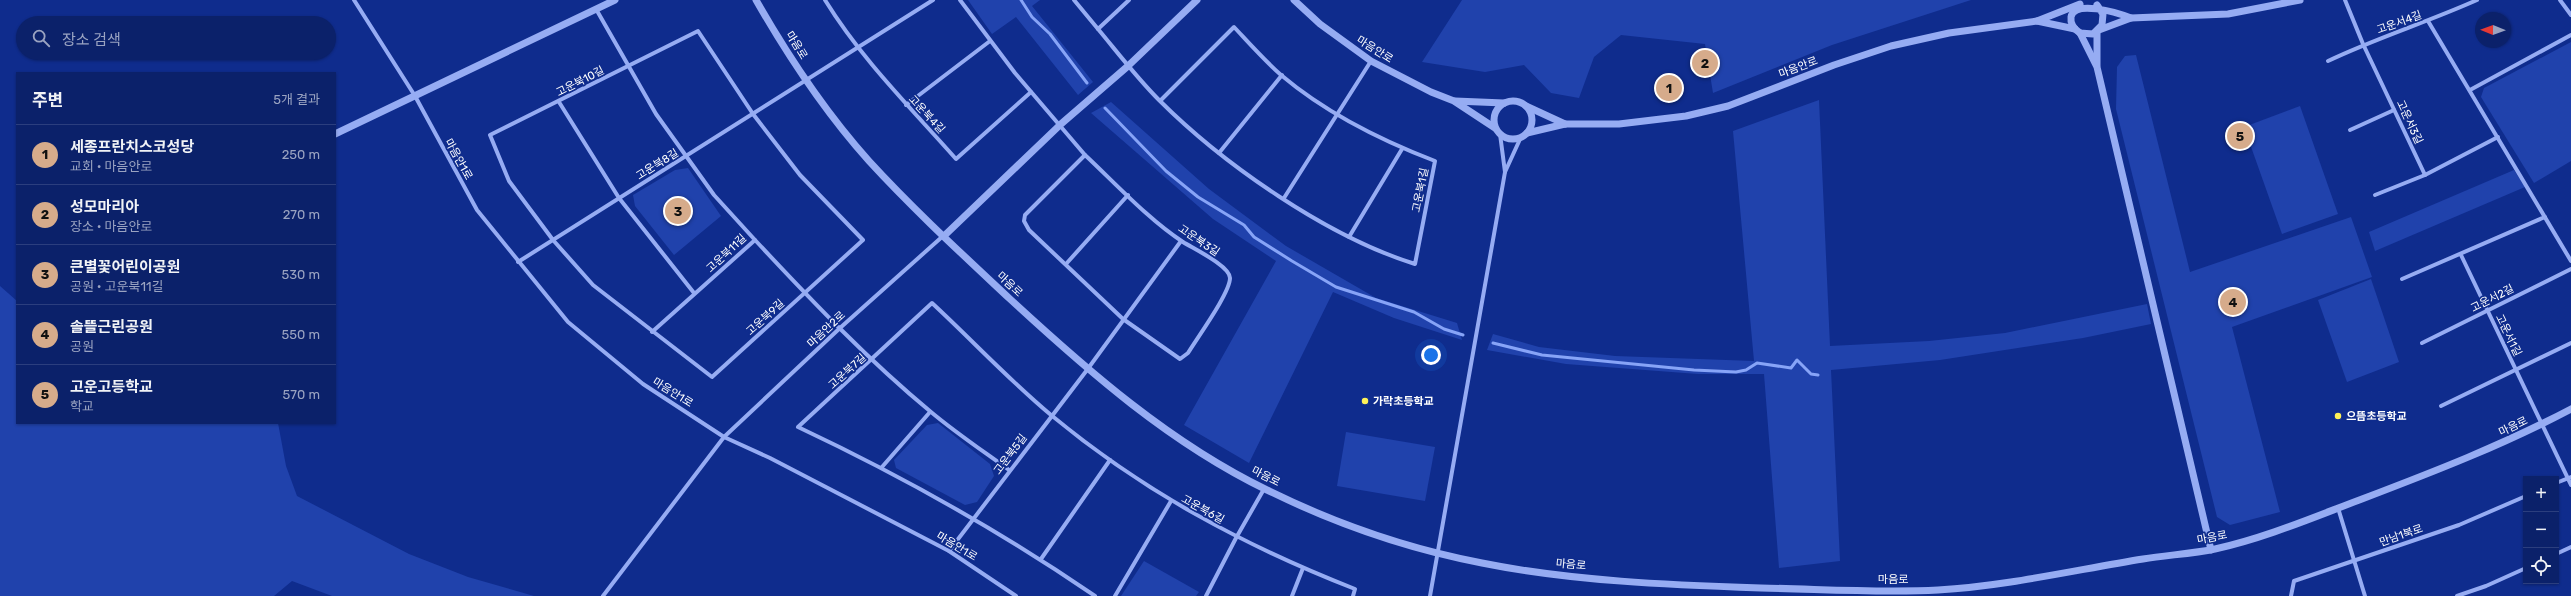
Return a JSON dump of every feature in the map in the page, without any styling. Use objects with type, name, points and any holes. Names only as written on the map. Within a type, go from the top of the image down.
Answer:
[{"type":"street","name":"마음안1로","points":[[354,0],[415,96],[477,210],[568,322],[643,384],[724,437],[770,458],[949,550],[1016,596]]},
{"type":"street","points":[[336,134],[615,0]]},
{"type":"street","name":"마음로","points":[[756,0],[806,80],[868,159],[944,236],[1087,370],[1193,448],[1264,489],[1316,512],[1416,548],[1485,564],[1568,575],[1692,585],[1863,593],[1939,590],[2040,577],[2149,558],[2211,550],[2258,538],[2496,447],[2571,409]]},
{"type":"street","name":"고운북4길","points":[[825,0],[857,48],[906,105],[956,159],[1030,92]]},
{"type":"street","name":"고운북8길","points":[[518,262],[933,0]]},
{"type":"street","points":[[960,0],[1030,92],[1061,124],[1085,155]]},
{"type":"street","name":"고운북1길","points":[[1074,0],[1128,66],[1160,101],[1218,153],[1284,198],[1349,238],[1386,255],[1415,264],[1435,161],[1402,148],[1337,114],[1282,75],[1234,27],[1160,101]]},
{"type":"street","points":[[1098,29],[1129,0]]},
{"type":"street","points":[[944,236],[1061,124],[1128,66],[1197,0]]},
{"type":"street","name":"마음안로","points":[[1294,0],[1320,24],[1371,61],[1431,92],[1454,101]]},
{"type":"street","points":[[2037,21],[2089,35],[2098,30],[2131,18],[2228,14],[2300,0]]},
{"type":"street","name":"고운서3길","points":[[2345,0],[2363,44],[2425,175]]},
{"type":"street","name":"고운서4길","points":[[2328,61],[2363,44],[2428,21],[2477,0]]},
{"type":"street","points":[[2560,0],[2571,15]]},
{"type":"street","points":[[2037,21],[2088,2],[2097,4],[2131,18]]},
{"type":"street","points":[[2080,4],[2071,15],[2077,31],[2097,67]]},
{"type":"street","points":[[2097,4],[2103,14],[2104,19],[2098,30],[2097,67],[2211,550]]},
{"type":"street","name":"고운북11길","points":[[596,9],[656,114],[714,195],[755,240],[652,332]]},
{"type":"street","name":"마음안로","points":[[1565,124],[1619,124],[1686,116],[1728,106],[1834,65],[1890,46],[1949,33],[2037,21]]},
{"type":"street","points":[[2428,21],[2571,261]]},
{"type":"street","name":"고운북10길","points":[[553,240],[509,181],[490,135],[629,67],[698,31],[753,114]]},
{"type":"street","points":[[2470,90],[2571,35]]},
{"type":"street","points":[[906,105],[990,41]]},
{"type":"street","points":[[1284,198],[1371,61]]},
{"type":"street","points":[[1218,153],[1282,75]]},
{"type":"street","points":[[1454,101],[1504,103],[1515,101],[1565,124]]},
{"type":"street","points":[[1454,101],[1510,138],[1565,124]]},
{"type":"street","points":[[559,102],[619,198],[694,293]]},
{"type":"street","points":[[1504,103],[1500,106],[1494,116],[1505,172]]},
{"type":"street","points":[[1430,596],[1505,172],[1531,122],[1529,110],[1525,106]]},
{"type":"street","points":[[2350,130],[2394,110]]},
{"type":"street","name":"고운북9길","points":[[553,240],[593,284],[652,332],[712,377],[863,240],[800,175],[753,114]]},
{"type":"street","points":[[2375,195],[2425,175],[2498,137]]},
{"type":"street","points":[[1349,238],[1402,148]]},
{"type":"street","name":"고운북3길","points":[[1085,155],[1128,196],[1181,241],[1227,269],[1230,278],[1226,292],[1188,353],[1180,359],[1123,319],[1029,230],[1024,222],[1025,215],[1085,155]]},
{"type":"street","points":[[1066,264],[1128,196]]},
{"type":"street","points":[[2402,279],[2545,217]]},
{"type":"street","name":"마음안2로","points":[[603,596],[724,437],[840,328],[944,236]]},
{"type":"street","points":[[755,240],[840,328],[930,412],[1009,470]]},
{"type":"street","name":"고운북5길","points":[[949,550],[1087,370],[1181,241]]},
{"type":"street","name":"고운서1길","points":[[2461,254],[2569,478],[2571,485]]},
{"type":"street","name":"고운서2길","points":[[2422,343],[2571,269]]},
{"type":"street","name":"고운북7길","points":[[974,518],[882,467],[798,428],[873,360],[932,303],[1051,415]]},
{"type":"street","points":[[2441,406],[2571,343]]},
{"type":"street","points":[[882,467],[930,412]]},
{"type":"street","name":"고운북6길","points":[[1051,415],[1110,460],[1171,501],[1236,538],[1355,589],[1353,596]]},
{"type":"street","points":[[1040,559],[1110,460]]},
{"type":"street","points":[[2559,482],[2569,478]]},
{"type":"street","points":[[1206,596],[1236,538],[1264,489]]},
{"type":"street","name":"만남1북로","points":[[2290,596],[2294,581],[2459,525],[2523,497]]},
{"type":"street","points":[[1115,596],[1171,501]]},
{"type":"street","points":[[2338,508],[2365,596]]},
{"type":"street","points":[[974,518],[1040,559],[1095,596]]},
{"type":"street","points":[[2559,553],[2571,547]]},
{"type":"street","points":[[1292,596],[1303,568]]},
{"type":"street","points":[[2457,596],[2486,586],[2523,569]]},
{"type":"shaded area","points":[[968,0],[1040,0],[1032,6],[1093,82],[1078,95],[1016,17],[992,34]]},
{"type":"shaded area","points":[[1462,0],[1971,0],[1832,45],[1713,93],[1705,44],[1621,35],[1594,57],[1579,98],[1551,93],[1524,65],[1485,72],[1422,62]]},
{"type":"shaded area","points":[[2571,42],[2571,161],[2534,183],[2481,97],[2484,88]]},
{"type":"shaded area","points":[[2136,55],[2190,272],[2351,217],[2372,277],[2232,327],[2280,512],[2230,525],[2217,517],[2116,109],[2117,67],[2125,56]]},
{"type":"shaded area","points":[[1819,100],[1830,346],[1929,341],[2005,333],[2147,304],[2151,324],[2083,338],[1940,360],[1831,370],[1840,561],[1779,568],[1764,374],[1698,374],[1566,364],[1487,350],[1493,334],[1539,347],[1615,356],[1754,361],[1733,131]]},
{"type":"shaded area","points":[[1111,102],[1209,189],[1286,246],[1376,298],[1457,323],[1462,340],[1394,318],[1333,292],[1249,463],[1184,425],[1276,261],[1213,219],[1091,113]]},
{"type":"shaded area","points":[[2300,106],[2338,214],[2282,234],[2244,127]]},
{"type":"shaded area","points":[[688,168],[721,216],[674,255],[635,206],[633,195],[675,170]]},
{"type":"shaded area","points":[[2514,170],[2525,187],[2375,251],[2369,232]]},
{"type":"shaded area","points":[[2371,279],[2399,362],[2347,382],[2318,300]]},
{"type":"shaded area","points":[[0,286],[16,300],[16,424],[278,424],[286,466],[297,496],[409,554],[468,577],[534,596],[332,596],[292,581],[274,596],[0,596]]},
{"type":"shaded area","points":[[938,423],[990,464],[994,476],[977,502],[965,505],[896,468],[894,460],[927,425]]},
{"type":"shaded area","points":[[1346,432],[1435,447],[1425,501],[1337,486]]},
{"type":"shaded area","points":[[1144,561],[1199,592],[1196,596],[1121,596]]},
{"type":"waterway","points":[[1021,0],[1032,17],[1050,34],[1087,83]]},
{"type":"waterway","points":[[1105,108],[1166,171],[1198,197],[1244,225],[1254,237],[1336,287],[1414,312],[1444,329],[1463,335]]},
{"type":"waterway","points":[[1493,343],[1542,355],[1694,370],[1736,372],[1746,370],[1757,363],[1791,368],[1797,360],[1811,374],[1818,375]]},
{"type":"place","name":"성모마리아","points":[[1705,63]]},
{"type":"place","name":"세종프란치스코성당","points":[[1669,88]]},
{"type":"place","name":"고운고등학교","points":[[2240,136]]},
{"type":"place","name":"큰별꽃어린이공원","points":[[678,211]]},
{"type":"place","name":"솔뜰근린공원","points":[[2233,302]]},
{"type":"place","name":"가락초등학교","points":[[1365,401]]},
{"type":"place","name":"으뜸초등학교","points":[[2338,416]]}]
